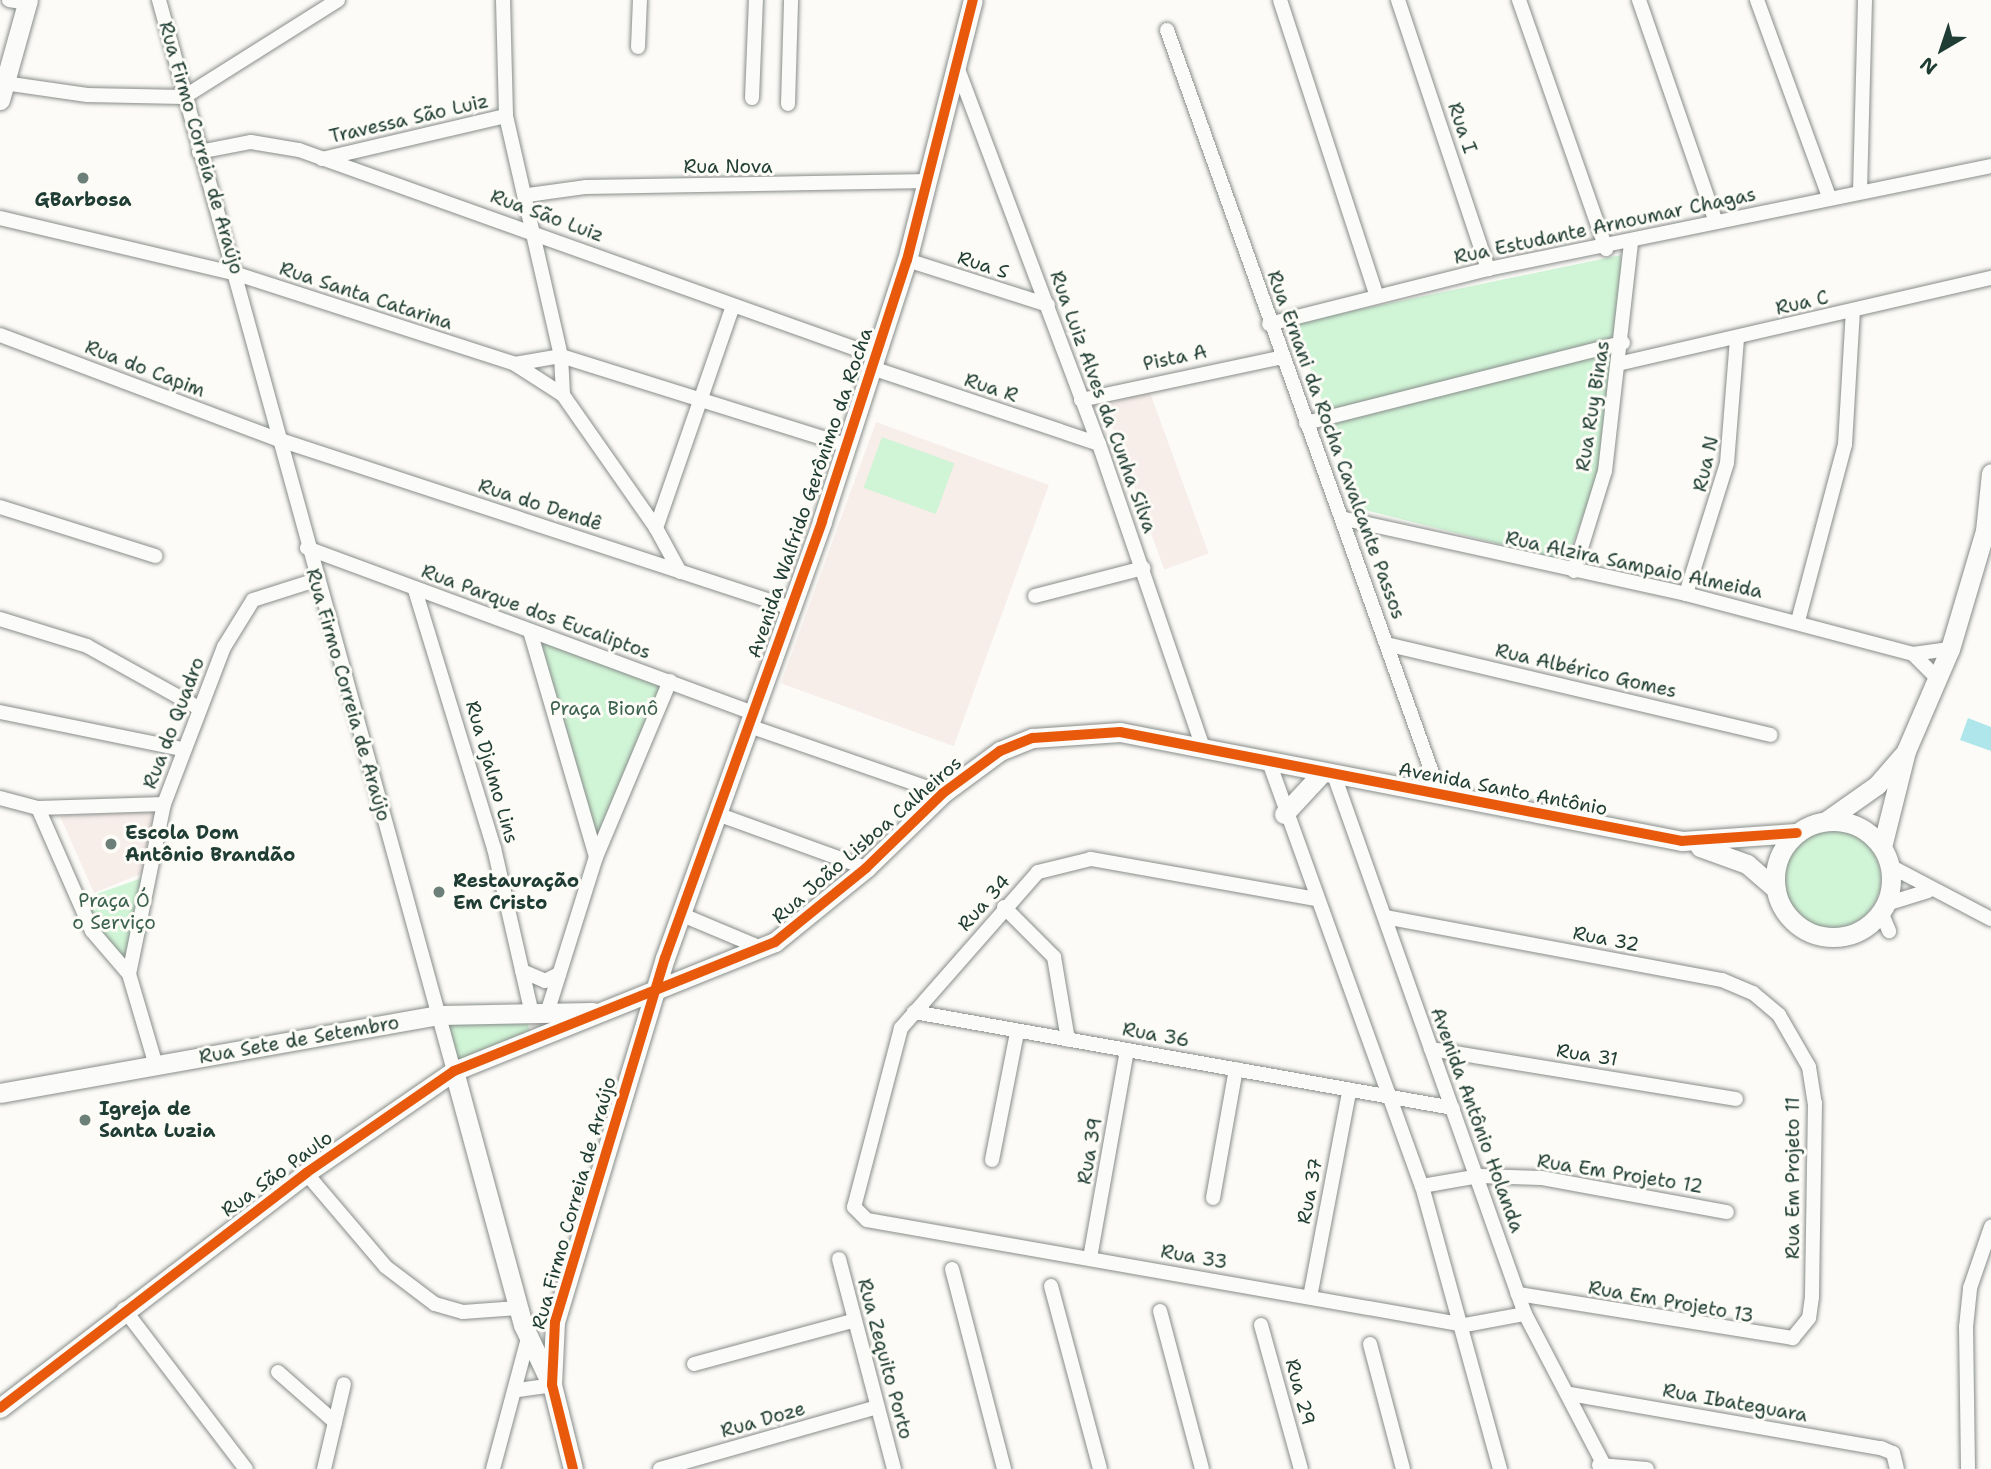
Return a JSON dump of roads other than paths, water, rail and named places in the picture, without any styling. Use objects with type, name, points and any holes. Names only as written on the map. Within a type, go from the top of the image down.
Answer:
[{"type":"street","name":"Rua Firmo Correia de Araújo","points":[[159,0],[184,97],[237,274],[276,439],[523,1324],[551,1385],[573,1469]]},
{"type":"street","points":[[21,1],[2,91],[184,97],[338,0]]},
{"type":"street","points":[[503,0],[506,117],[527,195],[561,356],[563,395],[656,528],[680,572]]},
{"type":"street","points":[[638,47],[640,0]]},
{"type":"street","points":[[752,99],[756,0]]},
{"type":"street","points":[[788,104],[791,0]]},
{"type":"street","name":"Avenida Walfrido Gerônimo da Rocha","points":[[656,989],[680,914],[848,446],[907,260],[959,72],[973,0]]},
{"type":"street","points":[[1280,0],[1377,296]]},
{"type":"street","name":"Rua I","points":[[1398,0],[1488,269]]},
{"type":"street","points":[[1519,0],[1606,249]]},
{"type":"street","points":[[1639,0],[1716,222]]},
{"type":"street","points":[[1757,0],[1829,197]]},
{"type":"street","points":[[1860,191],[1865,0]]},
{"type":"street","name":"Rua Ernani da Rocha Cavalcante Passos","points":[[1167,30],[1279,358],[1345,519],[1391,645],[1440,795]]},
{"type":"street","name":"Rua Luiz Alves da Cunha Silva","points":[[959,72],[1099,444],[1203,748]]},
{"type":"street","name":"Travessa São Luiz","points":[[320,159],[506,117]]},
{"type":"street","name":"Rua São Luiz","points":[[200,152],[265,143],[320,159],[534,234],[874,362]]},
{"type":"street","name":"Rua Estudante Arnoumar Chagas","points":[[1269,324],[1488,269],[1606,249],[1829,197],[1991,166]]},
{"type":"street","name":"Rua Nova","points":[[527,195],[586,187],[929,181]]},
{"type":"street","name":"Rua Santa Catarina","points":[[0,218],[237,274],[515,363],[563,395]]},
{"type":"street","name":"Rua Ruy Binas","points":[[1574,571],[1605,471],[1622,362],[1631,243]]},
{"type":"street","name":"Rua S","points":[[907,260],[1048,306]]},
{"type":"street","name":"Rua C","points":[[1622,362],[1737,338],[1991,278]]},
{"type":"street","points":[[656,528],[732,309]]},
{"type":"street","points":[[1798,621],[1843,456],[1853,311]]},
{"type":"street","name":"Rua do Capim","points":[[0,335],[276,439]]},
{"type":"street","name":"Rua N","points":[[1686,594],[1727,463],[1737,338]]},
{"type":"street","points":[[1306,423],[1623,342]]},
{"type":"street","name":"Rua Santa Catarina","points":[[515,363],[561,356],[848,446]]},
{"type":"street","name":"Pista A","points":[[1081,400],[1279,358]]},
{"type":"street","name":"Rua R","points":[[874,362],[1099,444]]},
{"type":"street","name":"Rua do Dendê","points":[[276,439],[791,608]]},
{"type":"street","points":[[1882,847],[1906,751],[1950,649],[1988,531],[1991,473]]},
{"type":"street","points":[[0,507],[155,556]]},
{"type":"street","name":"Rua Alzira Sampaio Almeida","points":[[1345,519],[1686,594],[1798,621],[1913,654],[1950,649]]},
{"type":"street","name":"Rua Parque dos Eucaliptos","points":[[307,548],[415,590],[670,681],[751,719],[943,793]]},
{"type":"street","points":[[1035,596],[1143,568]]},
{"type":"street","name":"Rua do Quadro","points":[[129,974],[164,804],[182,749],[223,647],[253,600],[316,580]]},
{"type":"street","name":"Rua Djalmo Lins","points":[[415,590],[494,848],[522,971],[540,1009]]},
{"type":"street","points":[[0,619],[87,646],[199,708]]},
{"type":"street","points":[[530,631],[596,857]]},
{"type":"street","name":"Rua Albérico Gomes","points":[[1391,645],[1771,735]]},
{"type":"street","name":"Rua Alzira Sampaio Almeida","points":[[1913,654],[1938,679]]},
{"type":"street","points":[[537,1037],[544,1021],[540,1009],[559,974],[596,857],[670,681]]},
{"type":"street","points":[[0,712],[182,749]]},
{"type":"street","name":"Rua João Lisboa Calheiros","points":[[601,1012],[761,948],[811,917],[943,793],[1000,751],[1033,738],[1119,732],[1203,748]]},
{"type":"street","name":"Avenida Santo Antônio","points":[[1203,748],[1682,841],[1747,864],[1776,889]]},
{"type":"street","points":[[1906,751],[1877,785],[1826,821],[1797,833],[1779,858],[1776,889],[1795,923],[1821,935],[1850,935],[1928,891]]},
{"type":"street","points":[[1269,762],[1284,814],[1422,1186],[1465,1325],[1500,1469]]},
{"type":"street","points":[[1284,814],[1328,774]]},
{"type":"street","name":"Avenida Antônio Holanda","points":[[1328,774],[1385,918],[1480,1176],[1517,1294],[1525,1314],[1570,1394],[1601,1466]]},
{"type":"street","points":[[0,798],[38,808],[164,804]]},
{"type":"street","points":[[38,808],[86,919],[129,974],[156,1066]]},
{"type":"street","points":[[718,814],[866,868]]},
{"type":"street","points":[[1826,821],[1857,826],[1882,847],[1890,866],[1886,916]]},
{"type":"street","name":"Avenida Santo Antônio","points":[[1682,841],[1797,833]]},
{"type":"street","name":"Rua 34","points":[[858,1214],[852,1195],[891,1057],[914,1012],[1004,907],[1038,872],[1091,859],[1316,899]]},
{"type":"street","points":[[1890,866],[1928,891],[1991,919]]},
{"type":"street","points":[[1004,907],[1054,957],[1068,1040]]},
{"type":"street","points":[[680,914],[761,948]]},
{"type":"street","name":"Rua 32","points":[[1385,918],[1723,980],[1753,993],[1799,1041]]},
{"type":"street","points":[[665,958],[688,976]]},
{"type":"street","points":[[522,971],[545,981],[559,974]]},
{"type":"street","name":"Rua Firmo Correia de Araújo","points":[[551,1385],[555,1322],[574,1287],[633,1088],[656,989]]},
{"type":"street","points":[[623,1002],[643,1045]]},
{"type":"street","name":"Rua Sete de Setembro","points":[[0,1093],[438,1015],[540,1009],[601,1012]]},
{"type":"street","name":"Rua São Paulo","points":[[0,1408],[124,1309],[306,1173],[454,1072],[601,1012]]},
{"type":"street","name":"Rua 36","points":[[914,1012],[1236,1069],[1390,1101],[1453,1108]]},
{"type":"street","points":[[992,1160],[1017,1032]]},
{"type":"street","name":"Rua Em Projeto 11","points":[[1799,1041],[1815,1104],[1809,1318]]},
{"type":"street","name":"Rua 31","points":[[1431,1049],[1736,1099]]},
{"type":"street","name":"Rua 39","points":[[1090,1258],[1127,1050]]},
{"type":"street","points":[[1213,1198],[1236,1069]]},
{"type":"street","name":"Rua 37","points":[[1310,1297],[1349,1093]]},
{"type":"street","points":[[306,1173],[386,1267],[423,1297],[463,1312],[523,1324],[555,1322]]},
{"type":"street","name":"Rua Em Projeto 12","points":[[1422,1186],[1480,1176],[1541,1178],[1727,1212]]},
{"type":"street","name":"Rua 33","points":[[858,1214],[1465,1325],[1525,1314]]},
{"type":"street","points":[[1968,1469],[1966,1327],[1970,1288],[1991,1227]]},
{"type":"street","name":"Rua Zequito Porto","points":[[839,1259],[852,1321],[894,1469]]},
{"type":"street","points":[[952,1269],[1004,1469]]},
{"type":"street","points":[[1051,1286],[1100,1469]]},
{"type":"street","name":"Rua Em Projeto 13","points":[[1517,1294],[1780,1340],[1793,1338],[1809,1318]]},
{"type":"street","points":[[124,1309],[247,1466]]},
{"type":"street","points":[[1160,1311],[1202,1469]]},
{"type":"street","points":[[694,1364],[852,1321]]},
{"type":"street","points":[[494,1469],[518,1390],[523,1324]]},
{"type":"street","name":"Rua 29","points":[[1261,1325],[1301,1469]]},
{"type":"street","points":[[1370,1344],[1402,1469]]},
{"type":"street","points":[[278,1372],[335,1422]]},
{"type":"street","points":[[324,1469],[344,1384]]},
{"type":"street","points":[[518,1390],[551,1385]]},
{"type":"street","name":"Rua Ibateguara","points":[[1570,1394],[1893,1453],[1897,1469]]},
{"type":"street","name":"Rua Doze","points":[[660,1469],[877,1408]]},
{"type":"street","points":[[1601,1466],[1647,1469]]},
{"type":"water","points":[[1968,718],[1991,727],[1991,751],[1960,740]]},
{"type":"place","name":"GBarbosa","points":[[83,178]]},
{"type":"place","name":"Escola Dom Antônio Brandão","points":[[111,844]]},
{"type":"place","name":"Restauração Em Cristo","points":[[439,892]]},
{"type":"place","name":"Igreja de Santa Luzia","points":[[85,1120]]},
{"type":"park label","name":"Praça Bionô","points":[[604,709]]},
{"type":"park label","name":"Praça Ó o Serviço","points":[[114,912]]}]
